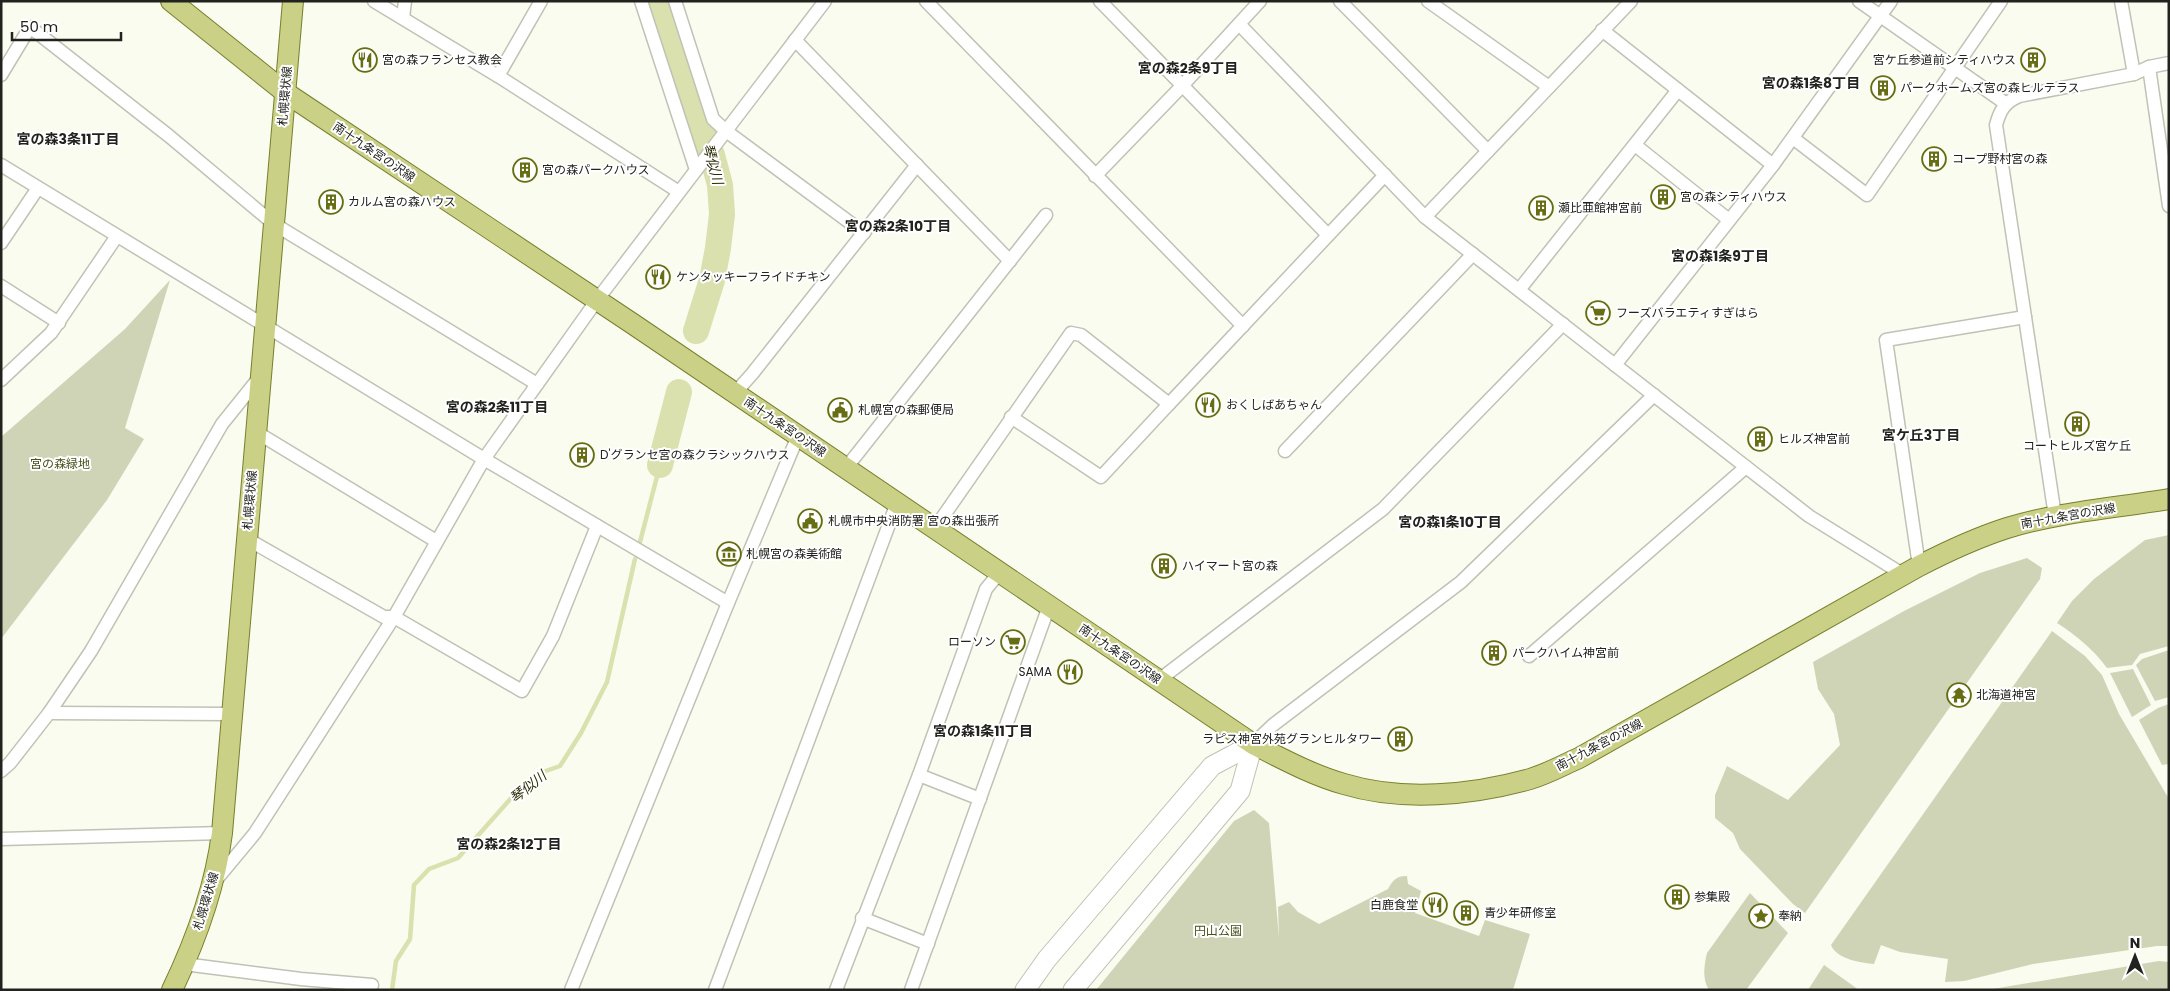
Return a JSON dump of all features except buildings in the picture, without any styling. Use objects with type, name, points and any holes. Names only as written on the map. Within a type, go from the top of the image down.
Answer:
[{"type":"main road","name":"南十九条宮の沢線","points":[[171,1],[286,93],[597,300],[1253,744],[1298,768],[1345,784],[1386,792],[1447,793],[1483,790],[1532,778],[1579,758],[1912,570],[1982,537],[2055,516],[2169,499]]},
{"type":"main road","name":"札幌環状線","points":[[172,990],[184,964],[213,884],[222,834],[293,1]]},
{"type":"street","points":[[374,1],[498,76],[679,192]]},
{"type":"street","points":[[403,18],[405,1]]},
{"type":"street","points":[[498,76],[541,1]]},
{"type":"street","points":[[641,1],[700,165]]},
{"type":"street","points":[[675,1],[713,118],[726,131],[864,233]]},
{"type":"street","points":[[213,884],[255,833],[394,617],[484,459],[597,300],[826,1]]},
{"type":"street","points":[[926,1],[1243,326]]},
{"type":"street","points":[[1100,1],[1328,235]]},
{"type":"street","points":[[1095,176],[1182,86],[1260,1]]},
{"type":"street","points":[[1340,1],[1488,151]]},
{"type":"street","points":[[1428,1],[1549,86]]},
{"type":"street","points":[[1426,217],[1631,1]]},
{"type":"street","points":[[1859,1],[2005,103]]},
{"type":"street","points":[[1615,365],[1773,165],[1891,1]]},
{"type":"street","points":[[1793,138],[1867,195],[2001,1]]},
{"type":"street","points":[[2120,1],[2134,74]]},
{"type":"street","points":[[1239,24],[1426,217],[1809,516],[1912,570]]},
{"type":"street","points":[[1,75],[30,27],[169,136],[274,224],[537,384]]},
{"type":"street","points":[[1602,30],[1773,165]]},
{"type":"street","points":[[795,40],[1010,262]]},
{"type":"street","points":[[2055,516],[1996,125],[2005,103],[2019,96],[2134,74],[2149,67],[2169,63]]},
{"type":"street","points":[[2149,67],[2169,206]]},
{"type":"street","points":[[1520,290],[1678,90]]},
{"type":"street","points":[[1635,145],[1730,220]]},
{"type":"street","points":[[1,165],[484,459],[728,603]]},
{"type":"street","points":[[735,393],[917,165]]},
{"type":"street","points":[[1011,417],[1101,477],[1385,175]]},
{"type":"street","points":[[1,243],[38,188]]},
{"type":"street","points":[[846,468],[1046,215]]},
{"type":"street","points":[[1,380],[51,333],[117,236]]},
{"type":"street","points":[[1286,451],[1473,254]]},
{"type":"street","points":[[1,286],[59,323]]},
{"type":"street","points":[[1912,570],[1886,340],[2026,317]]},
{"type":"street","points":[[1159,680],[1383,509],[1563,324]]},
{"type":"street","points":[[935,528],[1071,333],[1081,335],[1169,404]]},
{"type":"street","points":[[1,771],[10,764],[49,713],[91,651],[222,424],[261,376]]},
{"type":"street","points":[[1025,990],[1046,959],[1212,766],[1253,744],[1273,725],[1461,582],[1654,395]]},
{"type":"street","points":[[256,432],[436,541]]},
{"type":"street","points":[[571,990],[798,436]]},
{"type":"street","points":[[1529,656],[1746,467]]},
{"type":"street","points":[[715,990],[897,503]]},
{"type":"street","points":[[247,539],[384,617],[394,617],[522,691],[553,636],[597,526]]},
{"type":"street","points":[[836,990],[862,918],[919,775],[986,589],[1000,572]]},
{"type":"street","points":[[913,989],[1049,606]]},
{"type":"street","points":[[49,713],[232,714]]},
{"type":"street","points":[[1073,990],[1240,791],[1253,744]]},
{"type":"street","points":[[919,775],[980,799]]},
{"type":"street","points":[[1,839],[222,834]]},
{"type":"street","points":[[862,918],[928,944]]},
{"type":"street","points":[[184,964],[298,985],[372,985],[370,990]]},
{"type":"green space","name":"宮の森緑地","points":[[170,280],[125,428],[144,439],[107,500],[1,639],[1,437],[125,329]]},
{"type":"green space","points":[[2169,535],[2169,646],[2140,654],[2132,665],[2107,668],[2084,643],[2057,623],[2072,601],[2094,579],[2145,540]]},
{"type":"green space","points":[[2027,558],[2042,568],[2040,579],[1805,913],[1793,904],[1740,849],[1733,833],[1715,818],[1715,795],[1727,766],[1788,800],[1840,745],[1834,714],[1818,689],[1813,662],[1904,611],[1980,573]]},
{"type":"green space","points":[[2052,631],[2085,656],[2102,675],[2119,714],[2169,799],[2169,946],[2157,946],[2033,964],[1964,981],[1945,982],[1948,959],[1900,952],[1881,945],[1874,964],[1863,963],[1838,954],[1831,945]]},
{"type":"green space","points":[[2169,650],[2169,697],[2155,701],[2136,665],[2142,659]]},
{"type":"green space","points":[[2133,669],[2151,705],[2132,717],[2110,673]]},
{"type":"green space","points":[[2169,704],[2169,764],[2162,765],[2139,720],[2158,708]]},
{"type":"green space","name":"円山公園","points":[[1254,810],[1269,823],[1279,938],[1278,907],[1289,902],[1298,912],[1319,924],[1388,889],[1397,878],[1407,876],[1408,884],[1421,891],[1415,913],[1479,936],[1485,920],[1530,934],[1513,990],[1096,990],[1234,821]]},
{"type":"green space","points":[[1750,893],[1788,933],[1746,990],[1709,990],[1704,977],[1707,953]]},
{"type":"green space","points":[[2159,961],[2169,962],[2169,987],[2167,990],[1987,990]]},
{"type":"green space","points":[[1824,965],[1859,990],[1808,990]]},
{"type":"waterway","name":"琴似川","points":[[657,1],[698,122],[712,155],[720,185],[722,214],[718,248],[712,280],[696,331]]},
{"type":"waterway","name":"琴似川","points":[[660,465],[679,392]]},
{"type":"waterway","name":"琴似川","points":[[640,542],[660,465]]},
{"type":"waterway","name":"琴似川","points":[[392,990],[396,961],[410,939],[414,885],[429,869],[458,858],[513,796],[543,772],[560,766],[581,733],[607,682],[635,559]]},
{"type":"place","name":"宮の森フランセス教会","points":[[365,60]]},
{"type":"place","name":"宮ケ丘参道前シティハウス","points":[[2033,60]]},
{"type":"place","name":"パークホームズ宮の森ヒルテラス","points":[[1883,88]]},
{"type":"place","name":"コープ野村宮の森","points":[[1934,159]]},
{"type":"place","name":"宮の森パークハウス","points":[[525,170]]},
{"type":"place","name":"宮の森シティハウス","points":[[1663,197]]},
{"type":"place","name":"カルム宮の森ハウス","points":[[331,202]]},
{"type":"place","name":"瀬比亜館神宮前","points":[[1541,208]]},
{"type":"place","name":"ケンタッキーフライドチキン","points":[[658,277]]},
{"type":"place","name":"フーズバラエティすぎはら","points":[[1598,313]]},
{"type":"place","name":"おくしばあちゃん","points":[[1208,405]]},
{"type":"place","name":"札幌宮の森郵便局","points":[[840,410]]},
{"type":"place","name":"コートヒルズ宮ケ丘","points":[[2077,424]]},
{"type":"place","name":"ヒルズ神宮前","points":[[1760,439]]},
{"type":"place","name":"D'グランセ宮の森クラシックハウス","points":[[582,455]]},
{"type":"place","name":"札幌市中央消防署 宮の森出張所","points":[[810,521]]},
{"type":"place","name":"札幌宮の森美術館","points":[[729,554]]},
{"type":"place","name":"ハイマート宮の森","points":[[1164,566]]},
{"type":"place","name":"ローソン","points":[[1013,642]]},
{"type":"place","name":"パークハイム神宮前","points":[[1494,653]]},
{"type":"place","name":"SAMA","points":[[1070,672]]},
{"type":"place","name":"北海道神宮","points":[[1959,695]]},
{"type":"place","name":"ラピス神宮外苑グランヒルタワー","points":[[1400,739]]},
{"type":"place","name":"参集殿","points":[[1677,897]]},
{"type":"place","name":"白鹿食堂","points":[[1435,905]]},
{"type":"place","name":"青少年研修室","points":[[1466,913]]},
{"type":"place","name":"奉納","points":[[1761,916]]},
{"type":"district","name":"宮の森2条9丁目","points":[[1188,68]]},
{"type":"district","name":"宮の森1条8丁目","points":[[1811,83]]},
{"type":"district","name":"宮の森3条11丁目","points":[[68,139]]},
{"type":"district","name":"宮の森2条10丁目","points":[[898,226]]},
{"type":"district","name":"宮の森1条9丁目","points":[[1720,256]]},
{"type":"district","name":"宮の森2条11丁目","points":[[497,407]]},
{"type":"district","name":"宮ケ丘3丁目","points":[[1921,435]]},
{"type":"district","name":"宮の森1条10丁目","points":[[1450,522]]},
{"type":"district","name":"宮の森1条11丁目","points":[[983,731]]},
{"type":"district","name":"宮の森2条12丁目","points":[[509,844]]}]
